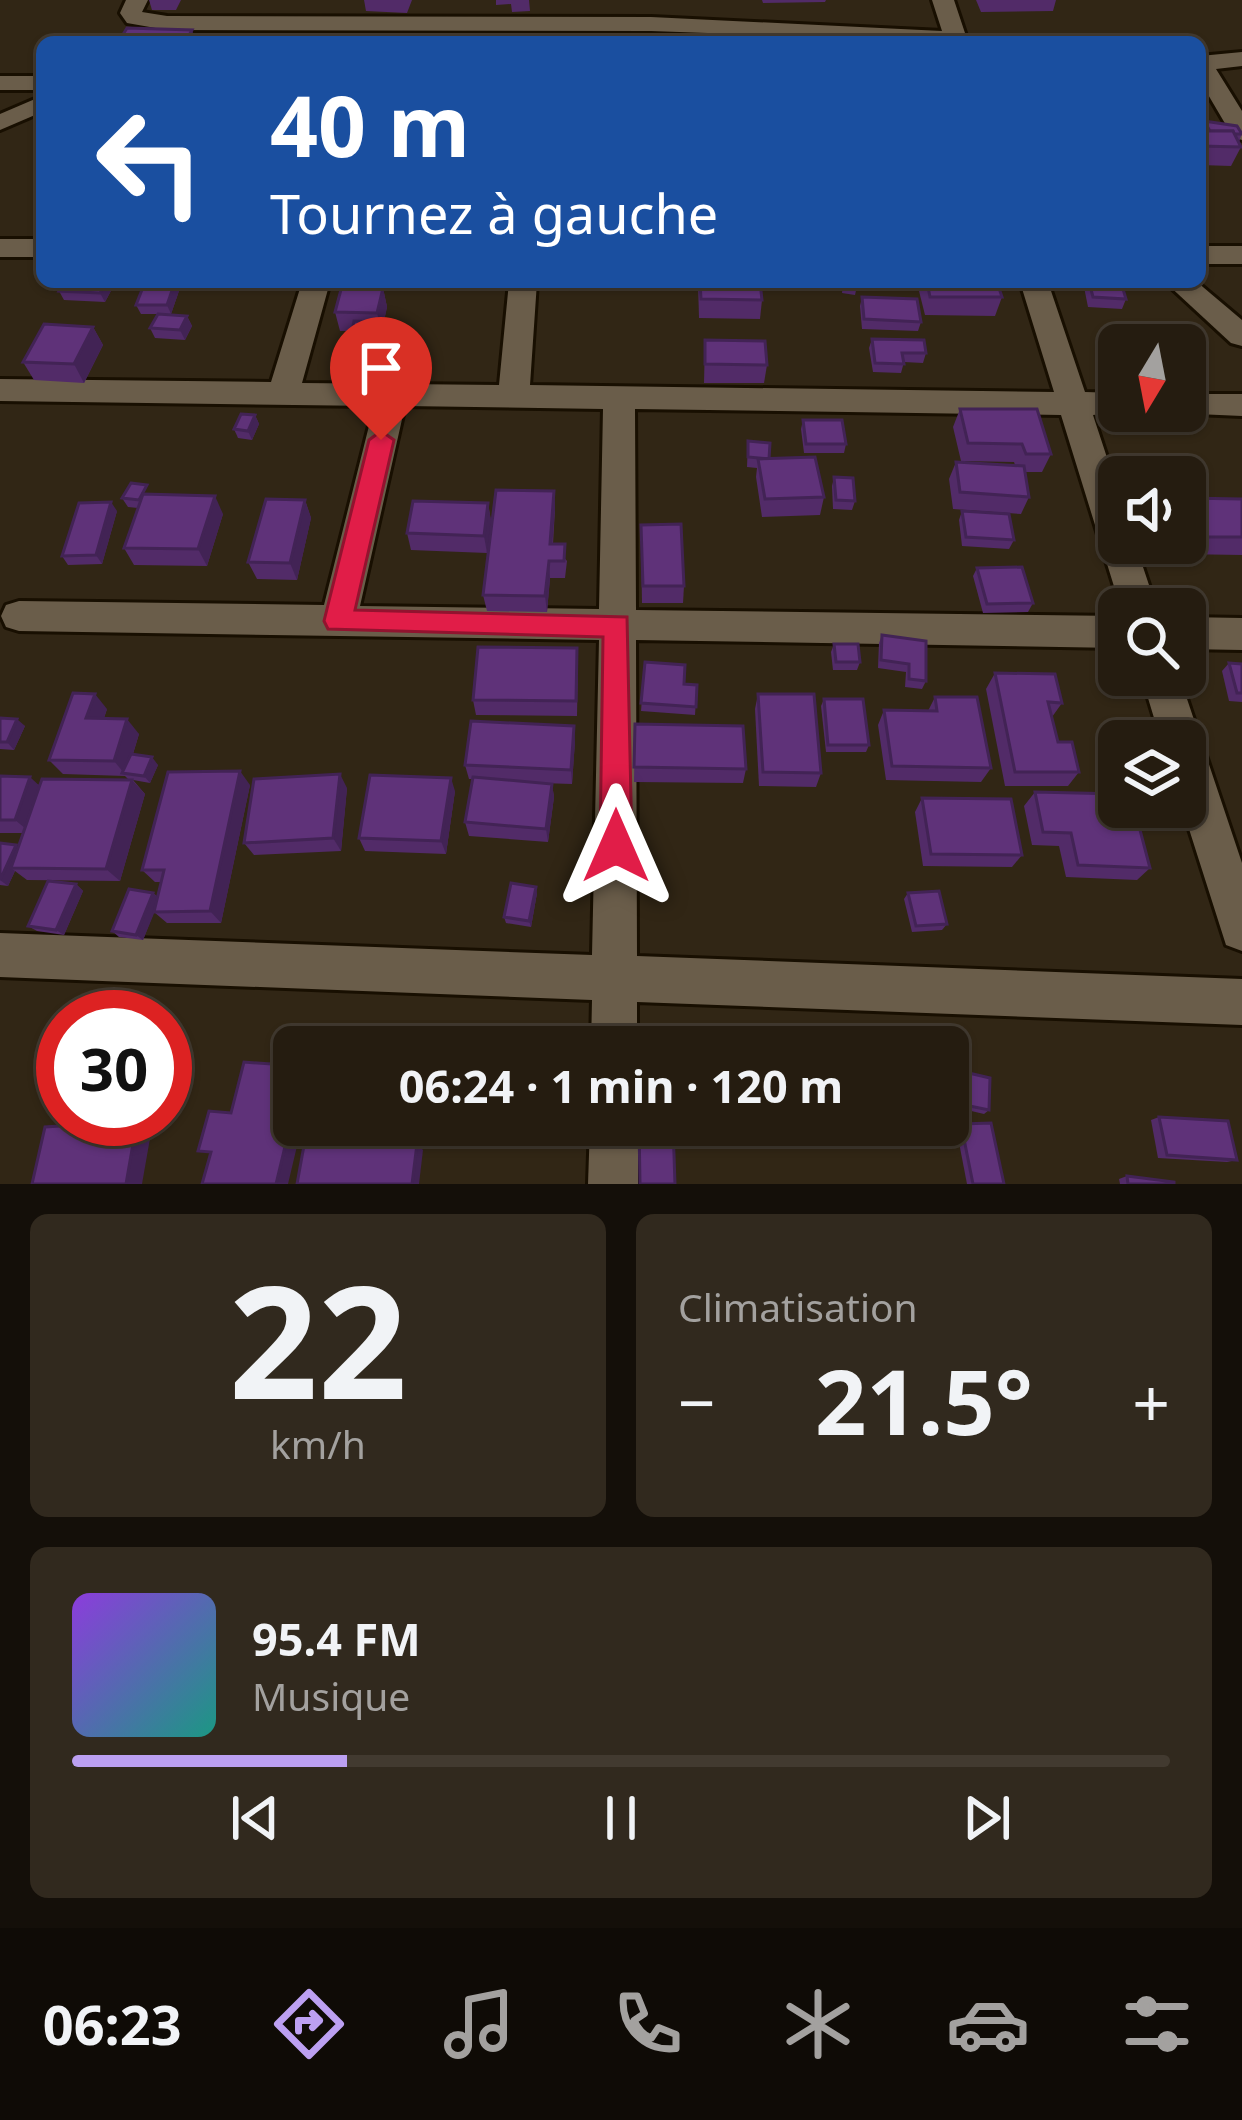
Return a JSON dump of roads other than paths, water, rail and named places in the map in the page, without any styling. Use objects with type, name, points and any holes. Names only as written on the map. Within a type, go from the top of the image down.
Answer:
[{"type":"street","points":[[137,0],[131,13],[135,18],[164,32],[317,11],[880,36]]},
{"type":"street","points":[[638,36],[668,0]]},
{"type":"street","points":[[943,0],[955,36]]},
{"type":"street","points":[[1206,62],[1242,59]]},
{"type":"street","points":[[1206,73],[1242,132]]},
{"type":"street","points":[[0,83],[36,83]]},
{"type":"street","points":[[0,123],[36,106]]},
{"type":"street","points":[[0,248],[36,248]]},
{"type":"street","points":[[1206,255],[1242,255]]},
{"type":"street","points":[[283,394],[314,288]]},
{"type":"street","points":[[513,397],[522,288]]},
{"type":"street","points":[[1036,288],[1132,588]]},
{"type":"street","points":[[1186,288],[1242,336]]},
{"type":"street","points":[[0,390],[1098,404]]},
{"type":"street","points":[[338,621],[392,395]]},
{"type":"street","points":[[614,1026],[619,398]]},
{"type":"street","points":[[1206,405],[1242,405]]},
{"type":"street","points":[[20,616],[1098,632]]},
{"type":"street","points":[[1206,633],[1242,634]]},
{"type":"street","points":[[1206,817],[1242,929]]},
{"type":"street","points":[[0,955],[1242,1002]]},
{"type":"street","points":[[614,1146],[614,1184]]}]
